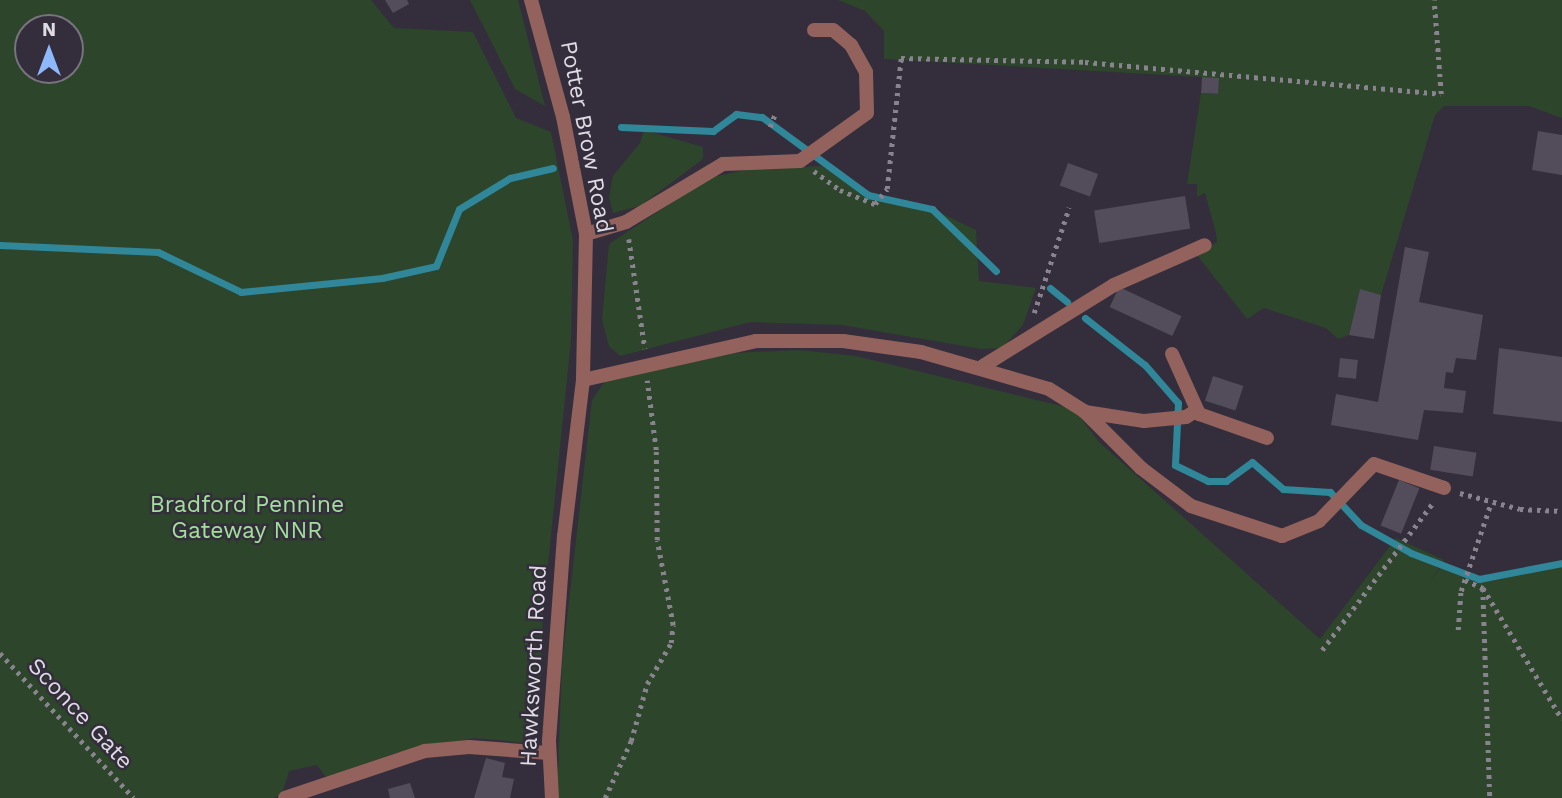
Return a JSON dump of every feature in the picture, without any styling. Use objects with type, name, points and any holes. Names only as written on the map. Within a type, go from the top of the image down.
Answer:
[{"type":"street","name":"Potter Brow Road","points":[[531,0],[563,117],[586,234],[583,380],[564,536]]},
{"type":"street","points":[[586,234],[626,222],[723,164],[803,158],[867,113],[866,72],[845,37],[833,30],[814,30]]},
{"type":"street","points":[[983,366],[1114,285],[1205,245]]},
{"type":"street","points":[[583,380],[647,362],[756,341],[843,341],[983,366],[1049,389],[1084,411],[1141,468],[1191,506],[1282,536],[1319,521],[1374,464],[1444,488]]},
{"type":"street","points":[[1172,354],[1192,413]]},
{"type":"street","points":[[1084,411],[1159,420],[1192,413],[1267,439]]},
{"type":"street","name":"Hawksworth Road","points":[[552,798],[549,753],[564,536]]},
{"type":"street","points":[[285,798],[425,751],[469,747],[549,753]]},
{"type":"path","points":[[803,158],[840,190],[875,204],[887,188],[901,58],[1086,62],[1441,94],[1434,0]]},
{"type":"path","points":[[770,127],[775,114]]},
{"type":"path","points":[[1026,337],[1069,208]]},
{"type":"path","points":[[605,798],[631,741],[647,684],[671,643],[673,625],[657,540],[656,450],[647,362],[626,222]]},
{"type":"path","points":[[1322,650],[1444,488],[1491,503],[1562,511]]},
{"type":"path","points":[[1458,630],[1465,580],[1491,503]]},
{"type":"path","points":[[1465,580],[1483,588],[1562,719]]},
{"type":"path","points":[[1483,588],[1489,798]]},
{"type":"path","name":"Sconce Gate","points":[[0,653],[134,798]]},
{"type":"green space","name":"Bradford Pennine Gateway NNR","points":[[0,0],[371,0],[394,28],[473,32],[516,118],[551,132],[573,241],[571,340],[543,613],[538,744],[475,738],[396,753],[326,777],[317,765],[289,771],[282,794],[273,798],[0,798]]},
{"type":"green space","points":[[470,0],[518,0],[545,106],[515,89]]},
{"type":"green space","points":[[838,0],[1562,0],[1562,118],[1529,106],[1444,106],[1435,115],[1381,295],[1360,290],[1349,335],[1338,339],[1326,328],[1264,308],[1247,319],[1197,255],[1217,242],[1216,233],[1205,193],[1197,197],[1197,184],[1187,184],[1201,93],[1218,94],[1219,78],[884,59],[884,31],[865,11]]},
{"type":"green space","points":[[644,130],[703,147],[703,159],[640,206],[613,213],[609,197],[613,176],[640,143]]},
{"type":"green space","points":[[822,166],[868,195],[932,209],[976,230],[979,281],[1036,288],[1023,325],[1002,348],[981,349],[842,325],[750,322],[620,356],[609,346],[602,320],[609,244],[709,178],[745,170]]},
{"type":"green space","points":[[799,350],[856,356],[1074,409],[1099,442],[1320,639],[1396,538],[1444,560],[1430,583],[1442,565],[1492,581],[1562,563],[1562,798],[557,798],[562,663],[592,400],[605,381],[734,353]]},
{"type":"building","points":[[385,0],[407,0],[409,4],[393,13]]},
{"type":"building","points":[[1202,77],[1219,78],[1218,94],[1201,93]]},
{"type":"building","points":[[1538,131],[1562,135],[1562,175],[1532,170]]},
{"type":"building","points":[[1068,163],[1098,174],[1090,196],[1060,186]]},
{"type":"building","points":[[1185,196],[1190,229],[1099,243],[1094,210]]},
{"type":"building","points":[[1405,247],[1429,252],[1419,302],[1483,315],[1476,360],[1456,358],[1453,373],[1446,372],[1444,388],[1466,391],[1463,413],[1424,410],[1418,440],[1331,425],[1336,394],[1378,402]]},
{"type":"building","points":[[1119,287],[1182,316],[1172,336],[1110,307]]},
{"type":"building","points":[[1360,289],[1381,295],[1374,339],[1349,335]]},
{"type":"building","points":[[1499,348],[1562,357],[1562,422],[1493,414]]},
{"type":"building","points":[[1340,358],[1358,360],[1356,379],[1338,377]]},
{"type":"building","points":[[1213,376],[1243,386],[1235,411],[1205,401]]},
{"type":"building","points":[[1434,446],[1476,453],[1473,476],[1430,470]]},
{"type":"building","points":[[1399,480],[1419,488],[1401,534],[1381,525]]},
{"type":"building","points":[[486,758],[505,763],[502,777],[514,779],[510,798],[474,798]]},
{"type":"building","points":[[410,783],[415,798],[390,798],[388,789]]},
{"type":"waterway","points":[[621,127],[713,131],[736,114],[762,117],[868,195],[932,209],[996,271]]},
{"type":"waterway","points":[[0,245],[158,252],[241,292],[382,278],[436,266],[459,209],[510,178],[553,168]]},
{"type":"waterway","points":[[1050,288],[1067,302]]},
{"type":"waterway","points":[[1085,318],[1145,365],[1178,403],[1175,465],[1208,481],[1226,481],[1252,462],[1283,489],[1330,492],[1361,525],[1411,553],[1479,579],[1562,563]]}]
